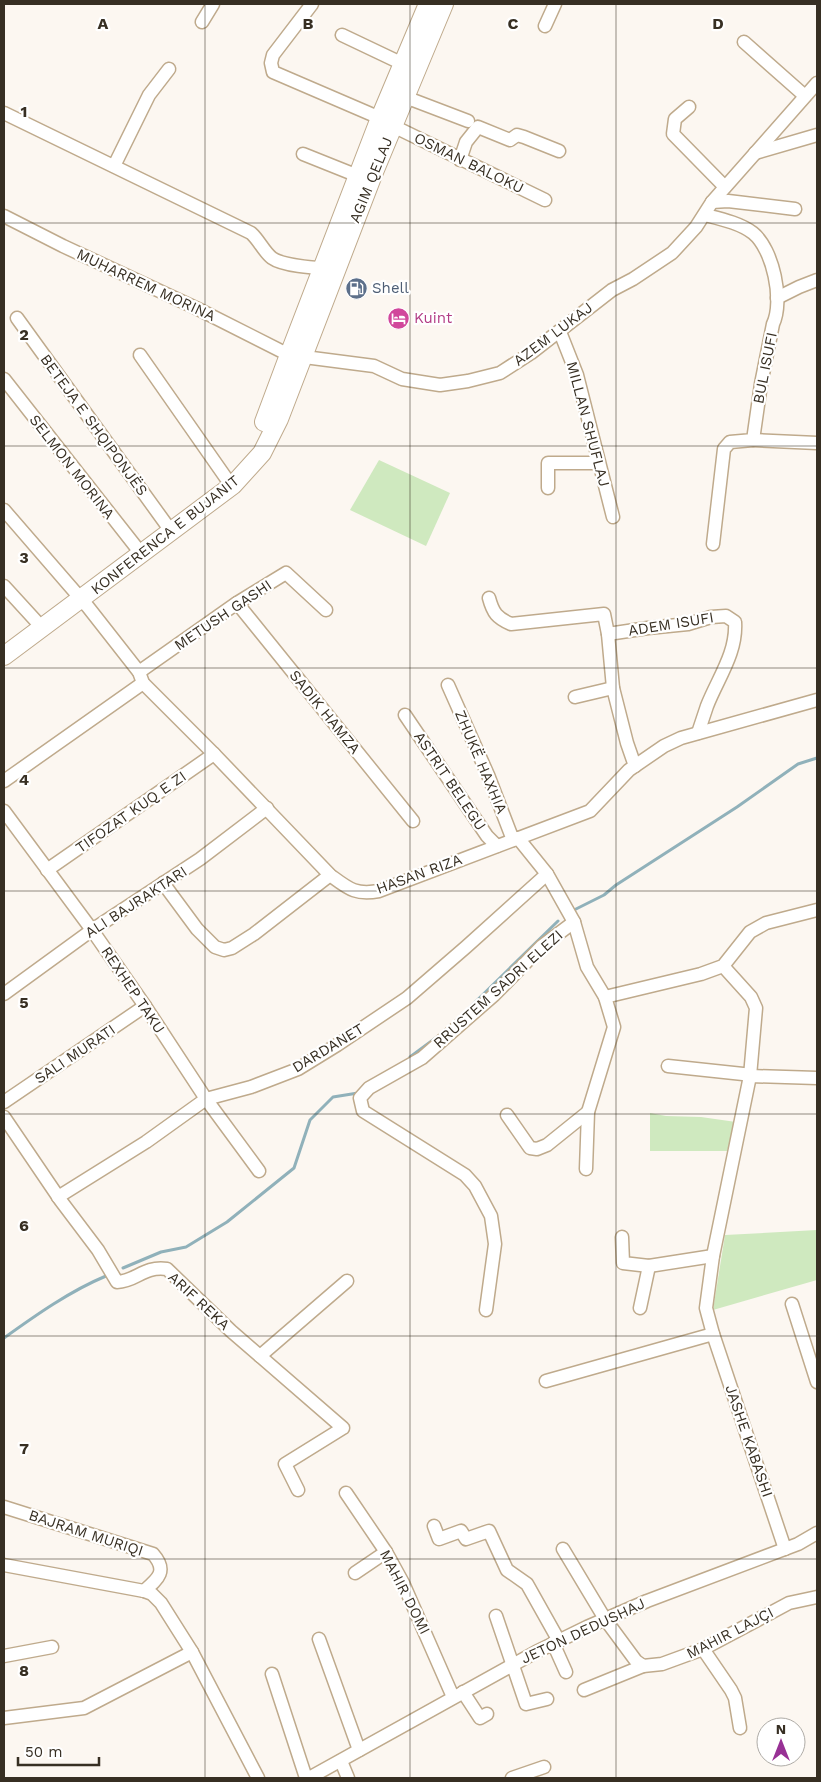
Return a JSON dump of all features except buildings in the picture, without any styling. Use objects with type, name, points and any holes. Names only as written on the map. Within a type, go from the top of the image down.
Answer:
[{"type":"main road","name":"AGIM QELAJ","points":[[387,122],[405,97],[438,4]]},
{"type":"main road","name":"AGIM QELAJ","points":[[295,356],[387,122],[403,64],[438,4]]},
{"type":"main road","name":"AGIM QELAJ","points":[[330,269],[358,176],[373,158]]},
{"type":"main road","name":"KONFERENCA E BUJANIT","points":[[169,528],[226,478],[252,446],[295,356]]},
{"type":"main road","name":"KONFERENCA E BUJANIT","points":[[4,656],[78,596],[138,551],[233,485],[262,453],[279,419],[295,356]]},
{"type":"main road","name":"KONFERENCA E BUJANIT","points":[[4,643],[78,596]]},
{"type":"street","points":[[202,22],[213,4]]},
{"type":"street","name":"OSMAN BALOKU","points":[[312,4],[273,56],[271,63],[273,72],[387,122],[460,160],[545,200]]},
{"type":"street","points":[[545,26],[554,4]]},
{"type":"street","points":[[342,35],[403,64]]},
{"type":"street","points":[[744,42],[805,96]]},
{"type":"street","points":[[114,166],[149,95],[169,69]]},
{"type":"street","name":"AZEM LUKAJ","points":[[295,356],[374,366],[402,379],[440,385],[468,381],[500,373],[560,332],[612,290],[633,279],[672,253],[696,227],[712,202],[817,83]]},
{"type":"street","points":[[405,97],[468,122]]},
{"type":"street","points":[[689,106],[675,119],[673,134],[725,187]]},
{"type":"street","points":[[4,113],[251,233],[271,257],[293,264],[330,269]]},
{"type":"street","points":[[460,160],[466,142],[478,128],[510,140],[517,135],[559,151]]},
{"type":"street","points":[[755,153],[817,135]]},
{"type":"street","name":"AGIM QELAJ","points":[[303,154],[358,176]]},
{"type":"street","points":[[712,202],[728,201],[796,209]]},
{"type":"street","name":"BUL ISUFI","points":[[705,215],[742,227],[752,232],[760,241],[768,254],[778,298],[777,316],[761,384],[753,440]]},
{"type":"street","name":"MUHARREM MORINA","points":[[4,216],[295,356]]},
{"type":"street","points":[[778,298],[798,287],[817,280]]},
{"type":"street","name":"BETEJA E SHQIPONJËS","points":[[17,318],[169,528]]},
{"type":"street","name":"MILLAN SHUFLAJ","points":[[560,332],[577,375],[613,517]]},
{"type":"street","points":[[140,355],[226,478]]},
{"type":"street","name":"SELMON MORINA","points":[[4,379],[138,551]]},
{"type":"street","points":[[713,544],[724,449],[730,442],[753,440],[817,443]]},
{"type":"street","points":[[548,488],[548,463],[598,463]]},
{"type":"street","name":"HASAN RIZA","points":[[4,510],[78,596],[141,677],[330,874],[347,888],[363,894],[379,891],[590,811],[629,770],[664,746],[680,738],[817,700]]},
{"type":"street","name":"METUSH GASHI","points":[[4,782],[237,603],[286,573],[326,610]]},
{"type":"street","points":[[4,586],[36,621]]},
{"type":"street","name":"ADEM ISUFI","points":[[489,598],[492,610],[504,621],[511,624],[604,614],[608,634],[613,688],[635,766]]},
{"type":"street","name":"SADIK HAMZA","points":[[237,603],[413,821]]},
{"type":"street","name":"ADEM ISUFI","points":[[608,634],[688,624],[711,617],[726,616],[735,622],[736,635],[732,651],[706,708],[698,732]]},
{"type":"street","name":"ZHUKË HAXHIA","points":[[448,685],[516,838],[547,874],[574,922],[587,967],[605,997],[614,1027],[588,1112],[586,1169]]},
{"type":"street","points":[[575,697],[613,688]]},
{"type":"street","name":"ASTRIT BELEGU","points":[[405,715],[487,836],[497,846]]},
{"type":"street","name":"TIFOZAT KUQ E ZI","points":[[47,870],[214,754]]},
{"type":"street","name":"ALI BAJRAKTARI","points":[[4,994],[92,930],[200,859],[267,808]]},
{"type":"street","name":"REXHEP TAKU","points":[[4,811],[92,930],[206,1099],[259,1171]]},
{"type":"street","points":[[163,883],[197,929],[216,947],[224,950],[232,948],[254,934],[330,874]]},
{"type":"street","name":"DARDANET","points":[[58,1197],[146,1142],[206,1099],[250,1087],[298,1069],[338,1045],[407,998],[547,874]]},
{"type":"street","points":[[605,997],[701,974],[723,966],[750,932],[766,923],[817,910]]},
{"type":"street","name":"RRUSTEM SADRI ELEZI","points":[[486,1310],[495,1244],[491,1216],[475,1186],[470,1179],[457,1170],[363,1111],[360,1098],[369,1088],[422,1058],[494,994],[542,946],[574,922]]},
{"type":"street","name":"JASHE KABASHI","points":[[723,966],[751,996],[756,1008],[750,1076],[713,1256],[706,1308],[713,1334],[786,1549]]},
{"type":"street","name":"SALI MURATI","points":[[4,1102],[145,1006]]},
{"type":"street","points":[[668,1066],[750,1076],[817,1078]]},
{"type":"street","points":[[507,1115],[530,1148],[537,1149],[547,1145],[588,1112]]},
{"type":"street","points":[[4,1117],[58,1197]]},
{"type":"street","name":"ARIF REKA","points":[[58,1197],[98,1250],[117,1282],[126,1281],[144,1271],[155,1268],[167,1269],[231,1331],[343,1428],[285,1464],[298,1490]]},
{"type":"street","points":[[622,1237],[623,1263],[648,1266],[713,1256]]},
{"type":"street","points":[[640,1308],[648,1266]]},
{"type":"street","points":[[260,1356],[347,1280]]},
{"type":"street","points":[[792,1304],[817,1382]]},
{"type":"street","points":[[546,1381],[713,1334]]},
{"type":"street","name":"MAHIR DOMI","points":[[346,1493],[386,1552],[458,1694],[480,1718],[487,1714]]},
{"type":"street","name":"BAJRAM MURIQI","points":[[4,1507],[153,1554],[160,1562],[161,1572],[156,1580],[144,1591]]},
{"type":"street","points":[[434,1526],[439,1539],[461,1531],[466,1539],[489,1531],[507,1570],[527,1584],[556,1642],[566,1672]]},
{"type":"street","name":"JETON DEDUSHAJ","points":[[272,1674],[308,1778],[327,1774],[341,1761],[359,1750],[458,1694],[556,1642],[647,1601],[798,1544],[817,1533]]},
{"type":"street","points":[[563,1549],[605,1619],[636,1661],[643,1666]]},
{"type":"street","points":[[355,1573],[386,1552]]},
{"type":"street","points":[[4,1564],[152,1594],[161,1603],[192,1652],[258,1778]]},
{"type":"street","name":"MAHIR LAJÇI","points":[[584,1690],[643,1666],[662,1664],[703,1649],[789,1603],[817,1597]]},
{"type":"street","points":[[496,1616],[526,1704],[547,1699]]},
{"type":"street","points":[[319,1640],[359,1750]]},
{"type":"street","points":[[4,1656],[52,1647]]},
{"type":"street","points":[[703,1649],[735,1698],[740,1728]]},
{"type":"street","points":[[4,1718],[84,1708],[192,1652]]},
{"type":"street","points":[[341,1761],[348,1778]]},
{"type":"street","points":[[512,1778],[544,1767]]},
{"type":"green space","points":[[379,460],[450,493],[426,546],[350,510]]},
{"type":"green space","points":[[650,1113],[736,1122],[727,1151],[650,1151]]},
{"type":"green space","points":[[817,1230],[817,1280],[713,1310],[725,1235]]},
{"type":"waterway","points":[[574,910],[604,895],[616,885],[737,807],[798,764],[817,758]]},
{"type":"waterway","points":[[462,1015],[558,921]]},
{"type":"waterway","points":[[410,1057],[437,1037]]},
{"type":"waterway","points":[[123,1268],[161,1252],[186,1247],[227,1222],[294,1168],[310,1120],[333,1097],[358,1093]]},
{"type":"waterway","points":[[4,1338],[66,1296],[106,1276]]},
{"type":"place","name":"Shell","points":[[356,288]]},
{"type":"place","name":"Kuint","points":[[398,318]]}]
